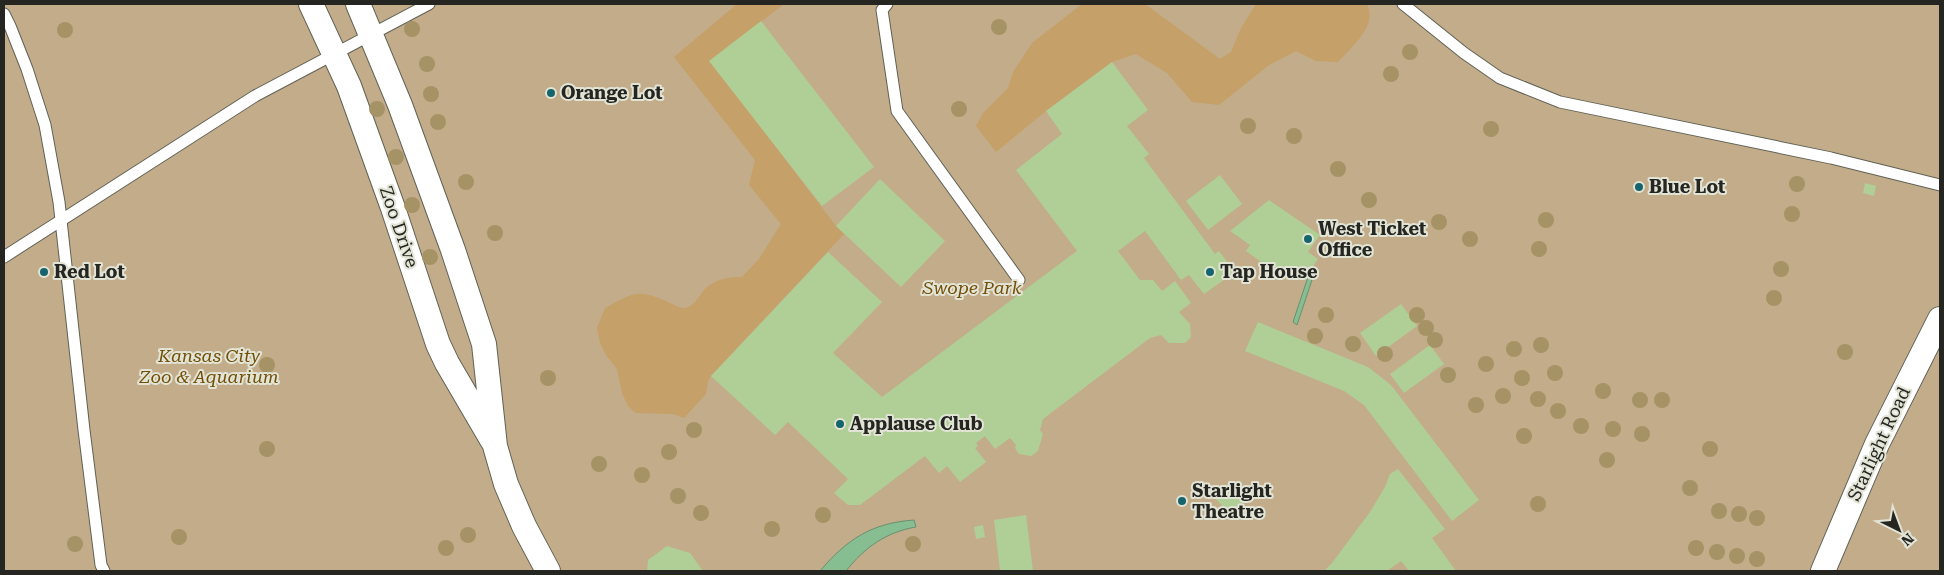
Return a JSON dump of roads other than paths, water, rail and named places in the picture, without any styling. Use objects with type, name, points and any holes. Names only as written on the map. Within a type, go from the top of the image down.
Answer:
[{"type":"street","name":"Zoo Drive","points":[[311,4],[349,86],[393,208],[438,344],[495,446]]},
{"type":"street","name":"Zoo Drive","points":[[358,4],[404,114],[453,250],[484,344],[495,446],[506,484],[524,526],[548,571]]},
{"type":"street","name":"Starlight Road","points":[[1823,571],[1877,444],[1940,318]]},
{"type":"lane","points":[[4,257],[255,96],[429,4]]},
{"type":"lane","points":[[887,4],[882,10],[897,111],[1018,280]]},
{"type":"lane","points":[[1403,4],[1464,53],[1500,78],[1560,102],[1831,158],[1940,185]]},
{"type":"lane","points":[[4,14],[27,70],[45,125],[61,220],[84,430],[100,557],[104,571]]},
{"type":"place","name":"Orange Lot","points":[[551,93]]},
{"type":"place","name":"Blue Lot","points":[[1639,187]]},
{"type":"place","name":"West Ticket Office","points":[[1308,239]]},
{"type":"place","name":"Red Lot","points":[[44,272]]},
{"type":"place","name":"Tap House","points":[[1210,272]]},
{"type":"place","name":"Applause Club","points":[[840,424]]},
{"type":"place","name":"Starlight Theatre","points":[[1182,501]]},
{"type":"park label","name":"Swope Park","points":[[972,288]]},
{"type":"park label","name":"Kansas City Zoo & Aquarium","points":[[209,366]]}]
